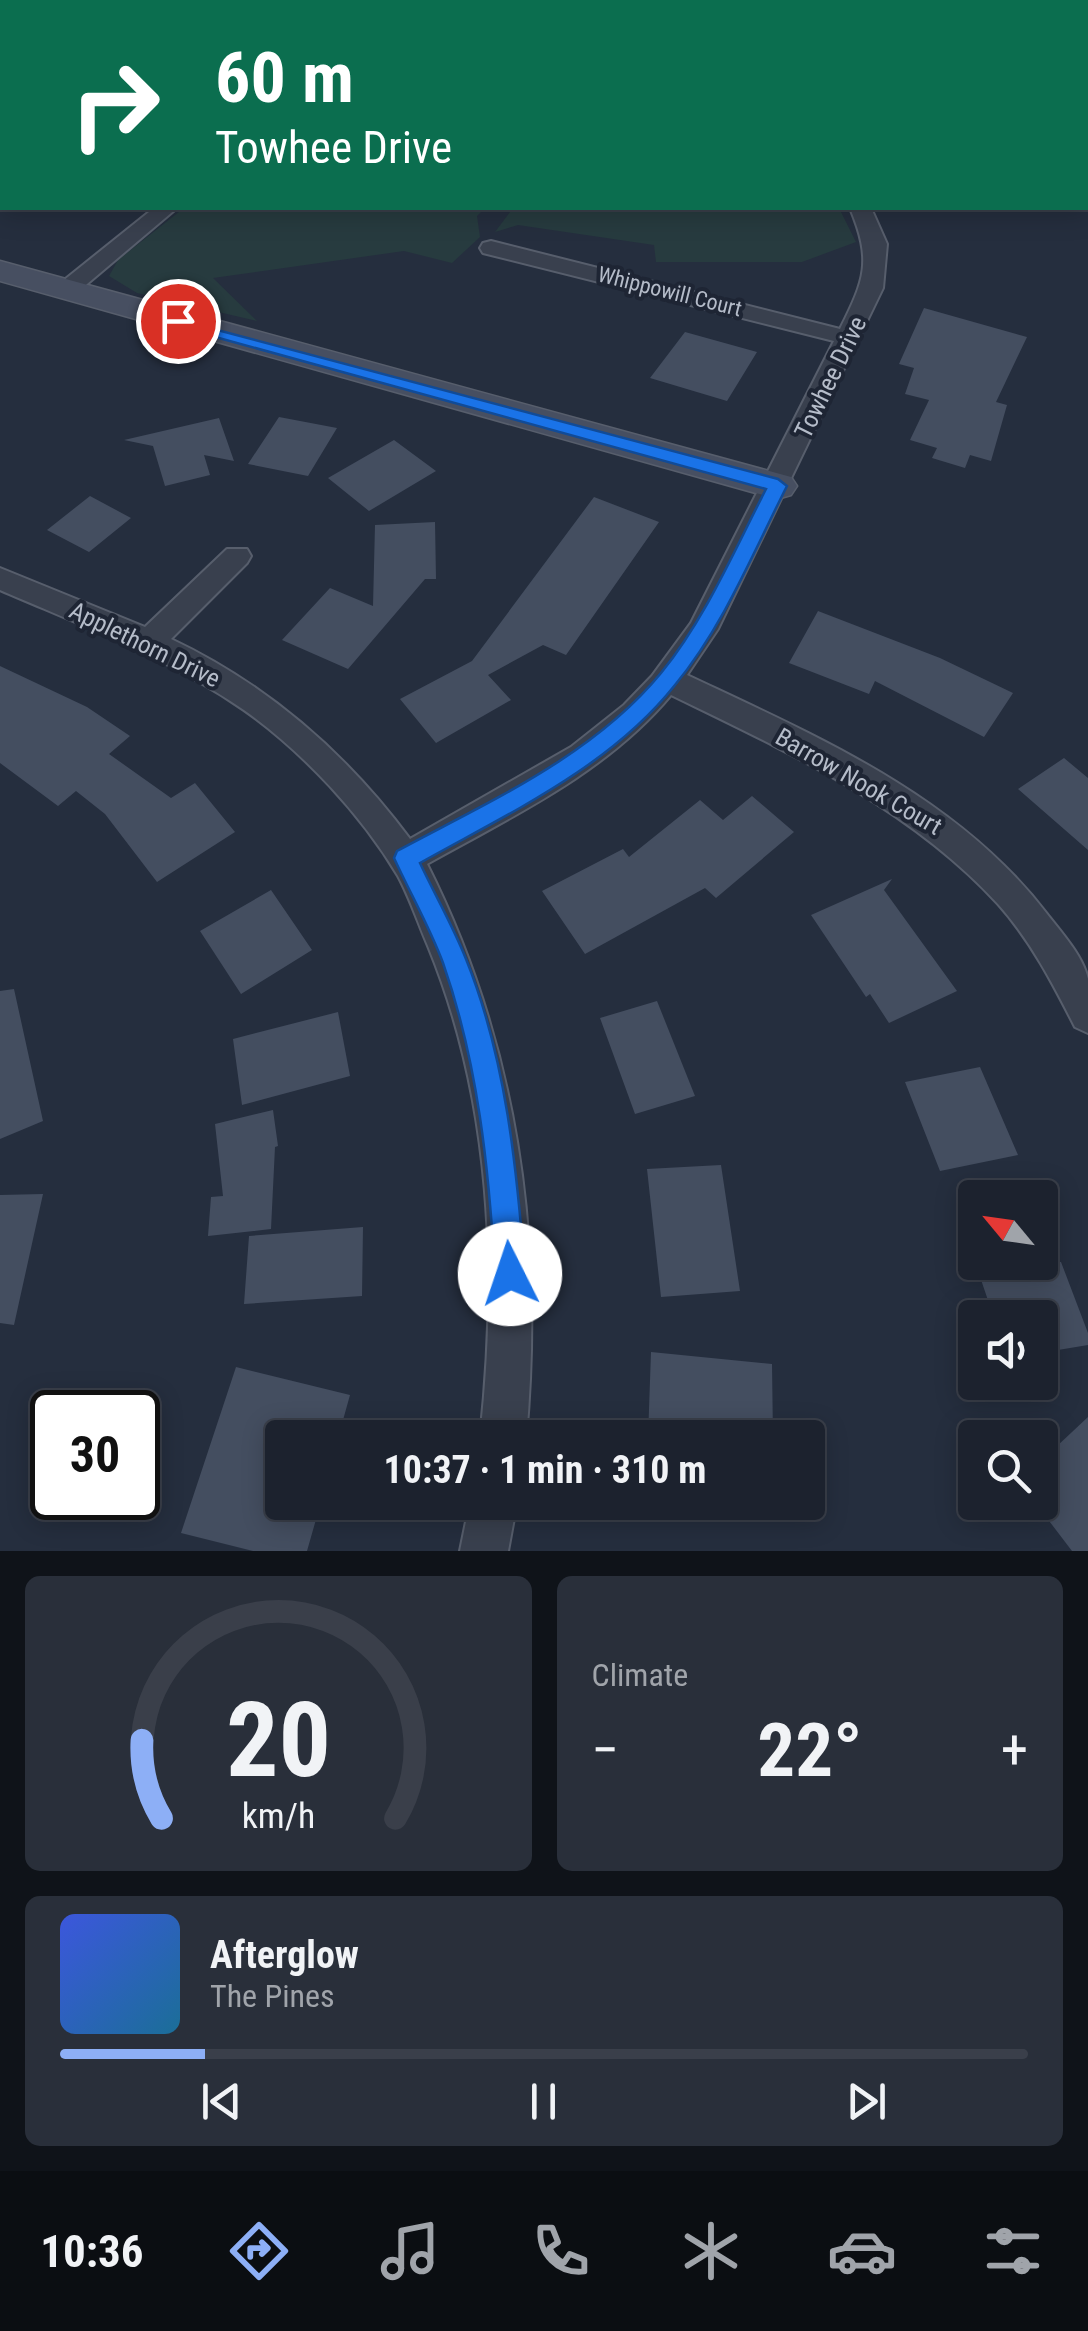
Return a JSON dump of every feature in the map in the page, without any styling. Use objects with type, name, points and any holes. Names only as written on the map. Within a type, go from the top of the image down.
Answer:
[{"type":"main road","points":[[0,272],[778,486]]},
{"type":"street","points":[[66,290],[164,210]]},
{"type":"street","name":"Towhee Drive","points":[[406,858],[590,752],[668,680],[703,629],[778,486],[872,288],[876,244],[862,210]]},
{"type":"street","name":"Whippowill Court","points":[[491,248],[849,338]]},
{"type":"street","points":[[148,642],[237,556]]},
{"type":"street","name":"Applethorn Drive","points":[[0,578],[195,664],[260,705],[322,761],[406,858],[455,962],[482,1058],[502,1164],[510,1274],[505,1420]]},
{"type":"street","name":"Barrow Nook Court","points":[[668,680],[848,768],[960,840],[1078,967],[1088,1015]]},
{"type":"street","points":[[484,1551],[490,1520]]},
{"type":"green space","points":[[181,210],[483,210],[477,216],[480,237],[452,263],[404,251],[213,278],[257,321],[137,293],[109,276],[118,260]]},
{"type":"green space","points":[[512,210],[840,210],[856,242],[802,262],[656,262],[654,245],[518,225],[495,232]]},
{"type":"building","points":[[924,308],[1027,337],[996,402],[1007,405],[991,461],[970,455],[965,468],[932,458],[937,448],[910,440],[929,400],[905,394],[914,368],[899,364]]},
{"type":"building","points":[[685,332],[757,352],[727,401],[650,378]]},
{"type":"building","points":[[279,417],[337,428],[308,476],[248,464]]},
{"type":"building","points":[[219,418],[234,461],[204,455],[210,475],[165,486],[153,446],[124,440]]},
{"type":"building","points":[[394,440],[436,471],[369,511],[328,478]]},
{"type":"building","points":[[90,496],[131,518],[89,552],[47,530]]},
{"type":"building","points":[[594,497],[659,522],[566,655],[543,645],[488,675],[511,700],[436,743],[400,699],[472,661]]},
{"type":"building","points":[[435,522],[436,579],[425,579],[348,669],[282,640],[330,588],[373,606],[375,525]]},
{"type":"building","points":[[818,611],[940,658],[1013,693],[984,737],[875,681],[869,694],[789,663]]},
{"type":"building","points":[[0,666],[87,707],[130,736],[109,754],[171,798],[195,783],[235,832],[157,882],[105,814],[76,791],[58,806],[0,763]]},
{"type":"building","points":[[1064,758],[1088,778],[1088,850],[1018,789]]},
{"type":"building","points":[[752,796],[794,832],[716,898],[705,888],[585,954],[542,891],[623,849],[629,857],[700,800],[723,820]]},
{"type":"building","points":[[892,879],[884,890],[957,991],[889,1023],[870,994],[866,997],[811,915]]},
{"type":"building","points":[[271,890],[312,950],[241,994],[200,931]]},
{"type":"building","points":[[14,989],[43,1121],[0,1139],[0,991]]},
{"type":"building","points":[[657,1001],[695,1096],[635,1114],[600,1018]]},
{"type":"building","points":[[338,1012],[350,1076],[242,1105],[233,1039]]},
{"type":"building","points":[[980,1067],[1018,1155],[940,1171],[905,1082]]},
{"type":"building","points":[[273,1110],[278,1146],[271,1229],[208,1236],[211,1197],[223,1196],[215,1124]]},
{"type":"building","points":[[721,1165],[740,1291],[661,1297],[647,1169]]},
{"type":"building","points":[[43,1194],[14,1325],[0,1323],[0,1195]]},
{"type":"building","points":[[363,1227],[362,1296],[244,1304],[249,1236]]},
{"type":"building","points":[[1061,1262],[1088,1333],[1088,1345],[1058,1350],[1058,1300],[988,1300],[981,1280],[1058,1280]]},
{"type":"building","points":[[651,1352],[772,1364],[773,1420],[649,1420]]},
{"type":"building","points":[[236,1367],[350,1395],[343,1420],[265,1420],[265,1520],[316,1520],[307,1551],[253,1551],[181,1533]]},
{"type":"building","points":[[1088,1417],[1088,1551],[1072,1551],[1048,1520],[1058,1520],[1058,1445]]},
{"type":"route","points":[[178,321],[778,486],[703,629],[668,680],[635,714],[590,752],[406,858],[455,962],[482,1058],[502,1164],[510,1274]]}]
